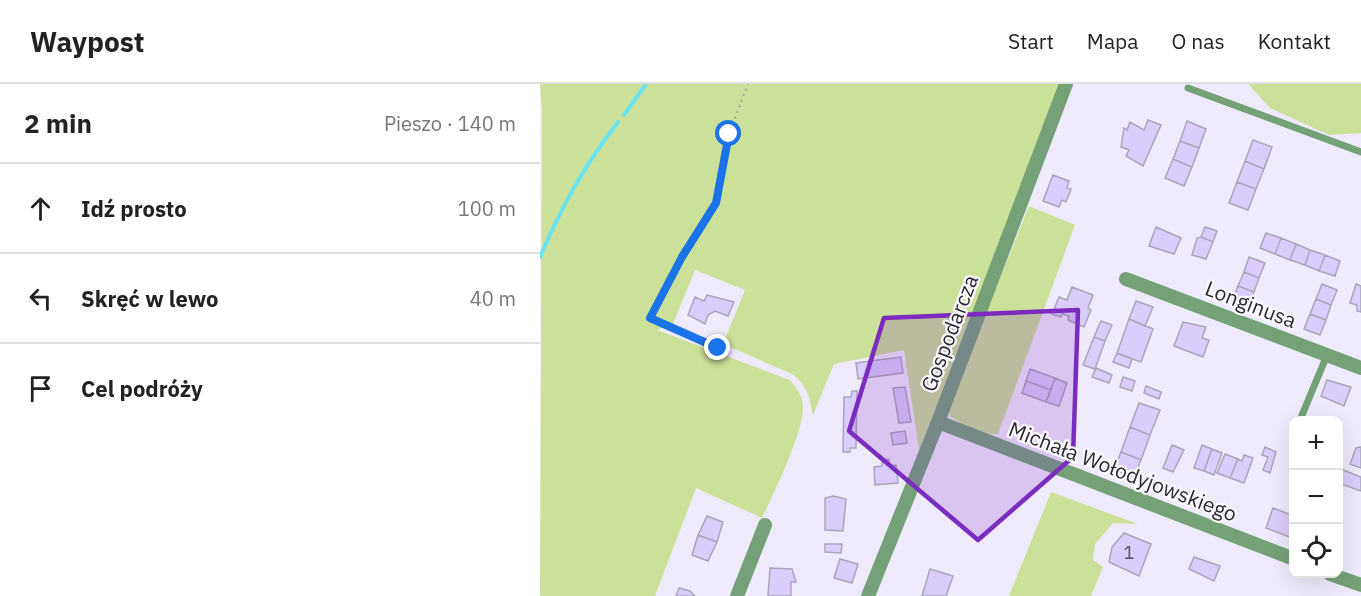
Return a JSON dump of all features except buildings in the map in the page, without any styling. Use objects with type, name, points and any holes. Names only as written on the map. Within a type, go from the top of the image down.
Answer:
[{"type":"street","name":"Gospodarcza","points":[[868,596],[938,422],[1066,84]]},
{"type":"street","name":"Longinusa","points":[[1126,279],[1361,368]]},
{"type":"street","name":"Michała Wołodyjowskiego","points":[[938,422],[1289,557]]},
{"type":"street","points":[[737,596],[765,525]]},
{"type":"street","points":[[1343,578],[1361,585]]},
{"type":"lane","points":[[1188,88],[1361,152]]},
{"type":"lane","points":[[1302,416],[1327,356]]},
{"type":"path","points":[[718,348],[650,318],[682,257],[716,203],[729,134],[748,84]]},
{"type":"highlighted area","points":[[1078,310],[1073,457],[978,540],[849,431],[884,318]]},
{"type":"green space","points":[[540,84],[1062,84],[920,456],[904,350],[834,364],[813,415],[807,392],[792,374],[723,344],[745,290],[695,270],[673,324],[657,330],[790,380],[802,401],[802,420],[798,433],[767,508],[762,518],[696,488],[655,596],[540,596],[542,111]]},
{"type":"green space","points":[[1248,84],[1361,84],[1361,133],[1329,135],[1270,108]]},
{"type":"green space","points":[[1029,206],[1075,225],[998,434],[986,433],[973,429],[950,416],[948,409]]},
{"type":"green space","points":[[1051,492],[1138,524],[1113,523],[1095,544],[1093,560],[1103,567],[1091,596],[1009,596]]},
{"type":"waterway","points":[[624,115],[646,84]]},
{"type":"waterway","points":[[540,257],[574,187],[618,122]]},
{"type":"route","points":[[718,348],[650,318],[682,257],[716,203],[729,134]]}]
